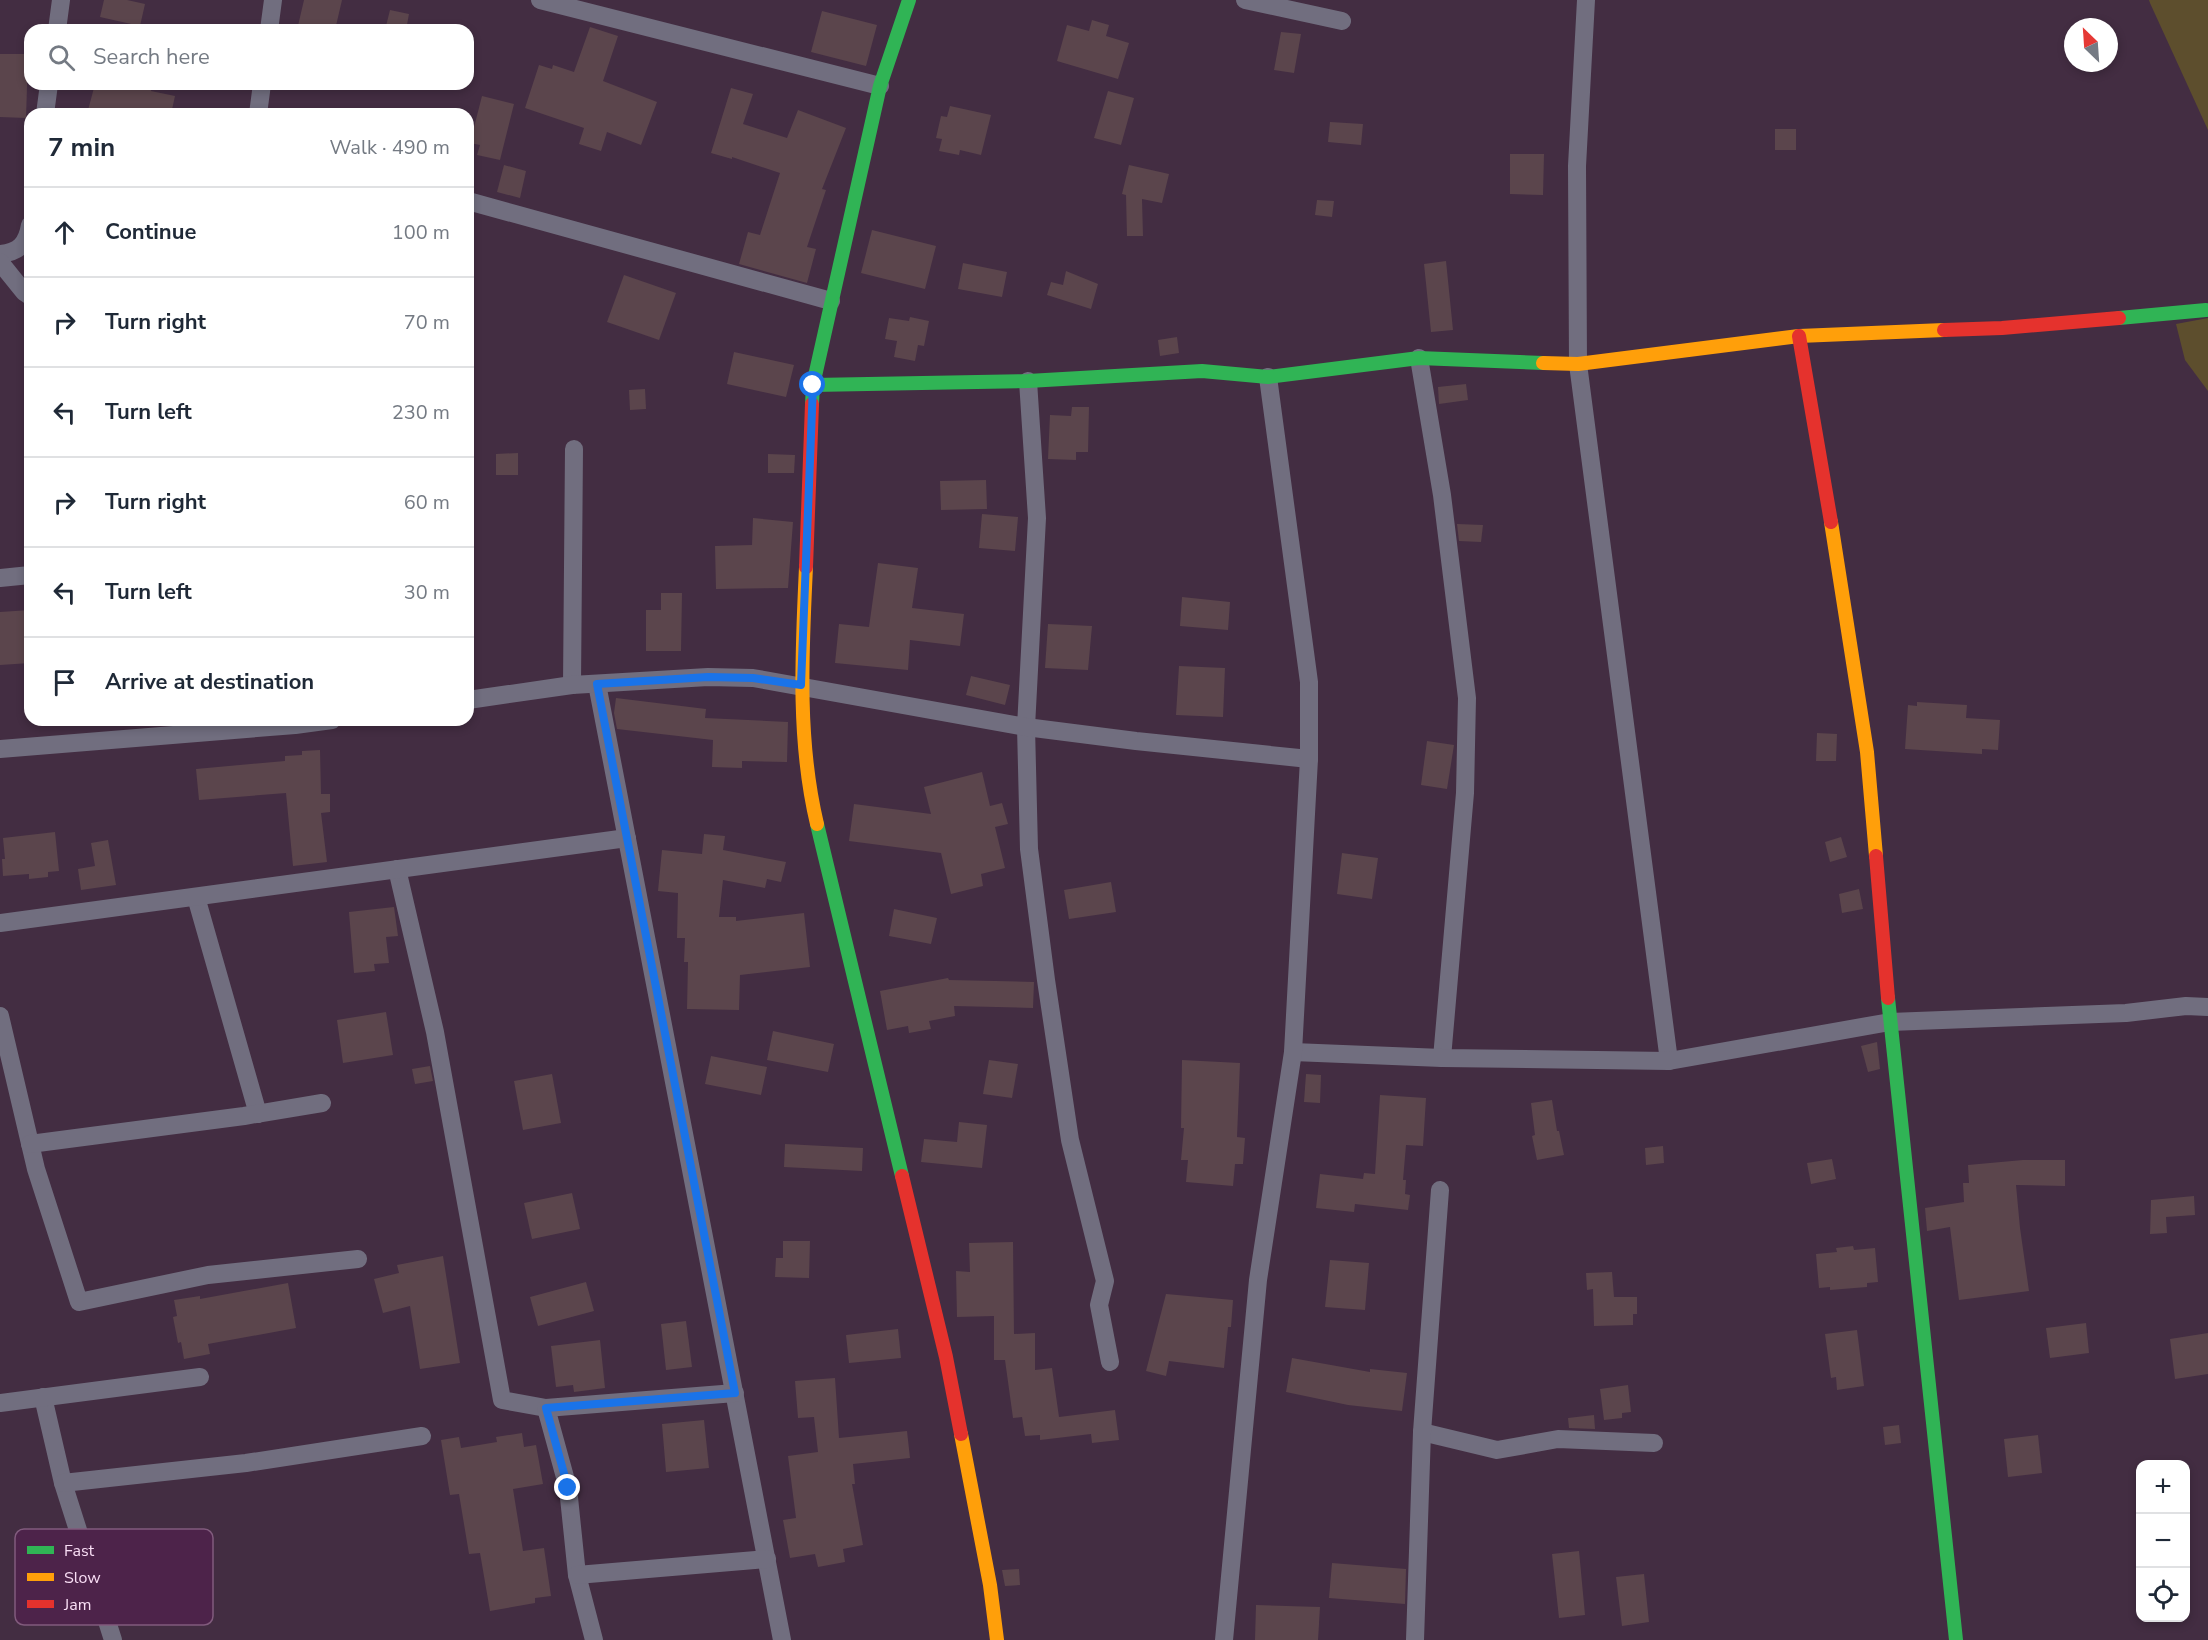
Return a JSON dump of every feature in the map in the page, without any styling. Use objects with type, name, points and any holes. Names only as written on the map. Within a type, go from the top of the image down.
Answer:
[{"type":"street","points":[[58,24],[61,0]]},
{"type":"street","points":[[270,24],[273,0]]},
{"type":"street","points":[[540,0],[880,86]]},
{"type":"street","points":[[909,0],[880,86],[813,385],[801,685],[810,795],[946,1357],[990,1585],[997,1640]]},
{"type":"street","points":[[1245,0],[1342,21]]},
{"type":"street","points":[[1586,0],[1577,166],[1578,364],[1669,1061]]},
{"type":"street","points":[[46,108],[48,90]]},
{"type":"street","points":[[259,108],[261,90]]},
{"type":"street","points":[[474,203],[831,301]]},
{"type":"street","points":[[0,254],[13,252],[24,245]]},
{"type":"street","points":[[0,262],[24,292]]},
{"type":"street","points":[[813,385],[1028,381],[1202,371],[1268,377],[1419,358],[1578,364],[1799,336],[2002,328],[2206,310]]},
{"type":"street","points":[[1799,336],[1867,752],[1890,1022],[1956,1640]]},
{"type":"street","points":[[1419,358],[1442,495],[1467,698],[1465,793],[1442,1058]]},
{"type":"street","points":[[1224,1640],[1258,1280],[1293,1052],[1308,759],[1309,682],[1268,377]]},
{"type":"street","points":[[1028,381],[1037,518],[1026,727],[1029,849],[1070,1140],[1105,1281],[1099,1305],[1110,1362]]},
{"type":"street","points":[[572,685],[574,449]]},
{"type":"street","points":[[0,578],[24,576]]},
{"type":"street","points":[[474,699],[572,685],[708,677],[753,678],[1026,727],[1308,759]]},
{"type":"street","points":[[597,684],[782,1640]]},
{"type":"street","points":[[0,749],[284,726]]},
{"type":"street","points":[[0,924],[627,838]]},
{"type":"street","points":[[397,869],[405,895],[435,1032],[502,1400],[546,1408],[735,1393]]},
{"type":"street","points":[[196,897],[258,1114]]},
{"type":"street","points":[[1293,1052],[1442,1058],[1669,1061],[1890,1022],[2126,1013],[2186,1006],[2208,1006]]},
{"type":"street","points":[[0,1017],[36,1169],[80,1302],[208,1275],[358,1259]]},
{"type":"street","points":[[30,1144],[258,1114],[322,1103]]},
{"type":"street","points":[[1416,1640],[1422,1432],[1440,1190]]},
{"type":"street","points":[[0,1403],[200,1377]]},
{"type":"street","points":[[44,1397],[63,1483],[78,1529]]},
{"type":"street","points":[[546,1408],[568,1488],[577,1575],[594,1640]]},
{"type":"street","points":[[1422,1432],[1497,1450],[1558,1439],[1654,1443]]},
{"type":"street","points":[[63,1483],[246,1463],[423,1436]]},
{"type":"street","points":[[577,1575],[767,1559]]},
{"type":"street","points":[[108,1625],[113,1640]]},
{"type":"shaded area","points":[[2149,0],[2208,0],[2208,130],[2150,3]]},
{"type":"shaded area","points":[[2208,318],[2208,391],[2185,360],[2176,324]]},
{"type":"building","points":[[104,0],[127,0],[145,4],[140,24],[100,17]]},
{"type":"building","points":[[304,0],[342,0],[336,24],[298,24]]},
{"type":"building","points":[[390,10],[409,14],[407,24],[386,24]]},
{"type":"building","points":[[822,11],[877,25],[866,66],[811,52]]},
{"type":"building","points":[[1092,20],[1109,25],[1106,36],[1129,43],[1118,79],[1057,61],[1067,25],[1089,31]]},
{"type":"building","points":[[590,27],[618,36],[603,81],[657,102],[641,145],[607,132],[601,151],[579,144],[584,128],[525,108],[539,65],[552,69],[553,65],[574,72]]},
{"type":"building","points":[[1281,32],[1301,34],[1294,73],[1274,70]]},
{"type":"building","points":[[0,54],[24,54],[24,90],[27,90],[24,118],[0,117]]},
{"type":"building","points":[[731,88],[753,94],[743,124],[787,138],[798,110],[846,128],[822,189],[826,190],[807,247],[816,249],[807,283],[739,264],[748,232],[760,235],[780,173],[732,157],[732,159],[711,153]]},
{"type":"building","points":[[93,90],[151,90],[175,96],[172,108],[89,108]]},
{"type":"building","points":[[1108,91],[1134,98],[1121,145],[1094,138]]},
{"type":"building","points":[[482,96],[514,104],[500,160],[477,155],[480,145],[474,144],[474,127]]},
{"type":"building","points":[[950,106],[991,115],[981,155],[960,150],[959,155],[939,151],[942,139],[936,138],[941,116],[947,117]]},
{"type":"building","points":[[1330,122],[1363,124],[1361,145],[1328,142]]},
{"type":"building","points":[[1775,129],[1796,129],[1796,150],[1775,150]]},
{"type":"building","points":[[1510,154],[1544,154],[1543,195],[1510,194]]},
{"type":"building","points":[[504,165],[526,171],[520,198],[497,192]]},
{"type":"building","points":[[1129,165],[1169,174],[1162,203],[1142,199],[1143,236],[1127,236],[1126,195],[1122,194]]},
{"type":"building","points":[[1317,200],[1334,201],[1332,217],[1315,215]]},
{"type":"building","points":[[872,230],[936,246],[925,289],[861,273]]},
{"type":"building","points":[[1446,261],[1453,330],[1431,332],[1424,264]]},
{"type":"building","points":[[963,263],[1007,272],[1002,297],[958,289]]},
{"type":"building","points":[[1066,271],[1098,284],[1091,309],[1047,295],[1051,282],[1063,285]]},
{"type":"building","points":[[624,275],[676,293],[659,340],[607,322]]},
{"type":"building","points":[[910,317],[929,321],[924,346],[918,345],[915,361],[894,357],[897,341],[885,339],[889,318],[909,321]]},
{"type":"building","points":[[1177,337],[1179,353],[1160,356],[1158,340]]},
{"type":"building","points":[[734,352],[794,365],[786,397],[727,384]]},
{"type":"building","points":[[1466,384],[1468,400],[1439,404],[1438,387]]},
{"type":"building","points":[[645,389],[646,409],[630,410],[629,390]]},
{"type":"building","points":[[1072,407],[1089,407],[1088,452],[1076,452],[1076,460],[1048,459],[1050,415],[1071,416]]},
{"type":"building","points":[[518,453],[518,475],[496,475],[496,454]]},
{"type":"building","points":[[768,454],[795,455],[794,473],[768,473]]},
{"type":"building","points":[[986,480],[987,509],[941,510],[940,481]]},
{"type":"building","points":[[982,514],[1018,517],[1015,551],[979,548]]},
{"type":"building","points":[[753,518],[793,522],[788,588],[716,589],[715,546],[752,545]]},
{"type":"building","points":[[1457,524],[1483,525],[1481,542],[1459,541]]},
{"type":"building","points":[[878,563],[918,568],[912,608],[964,614],[960,646],[910,640],[908,670],[835,663],[839,624],[869,627]]},
{"type":"building","points":[[661,593],[682,593],[681,651],[646,651],[646,610],[661,610]]},
{"type":"building","points":[[1182,597],[1230,602],[1228,630],[1180,626]]},
{"type":"building","points":[[24,610],[24,663],[0,665],[0,612]]},
{"type":"building","points":[[1048,624],[1092,626],[1088,670],[1045,668]]},
{"type":"building","points":[[1179,666],[1225,668],[1223,717],[1176,715]]},
{"type":"building","points":[[971,676],[1010,685],[1005,705],[966,695]]},
{"type":"building","points":[[616,698],[706,709],[705,718],[788,722],[787,762],[742,761],[742,768],[712,767],[713,740],[617,729],[614,713]]},
{"type":"building","points":[[1917,702],[1967,705],[1966,718],[2000,720],[1998,750],[1982,749],[1982,754],[1905,749],[1908,705],[1917,706]]},
{"type":"building","points":[[1817,733],[1837,734],[1836,761],[1816,761]]},
{"type":"building","points":[[1427,741],[1454,745],[1447,789],[1421,785]]},
{"type":"building","points":[[320,750],[321,794],[330,794],[330,812],[321,813],[327,862],[293,866],[286,793],[199,800],[196,769],[285,761],[285,756],[302,755],[302,751]]},
{"type":"building","points":[[982,772],[990,806],[1002,803],[1008,824],[995,827],[1005,868],[981,874],[983,886],[951,894],[941,853],[849,841],[854,804],[931,814],[924,787]]},
{"type":"building","points":[[55,832],[59,871],[48,872],[48,877],[29,879],[29,874],[3,876],[2,859],[5,859],[3,838]]},
{"type":"building","points":[[704,834],[725,836],[723,850],[786,862],[781,882],[767,879],[765,888],[723,880],[719,917],[736,917],[736,921],[804,913],[810,967],[740,975],[739,1010],[687,1009],[688,962],[684,962],[685,938],[677,938],[678,893],[658,891],[662,850],[702,854]]},
{"type":"building","points":[[1841,837],[1847,857],[1830,862],[1825,842]]},
{"type":"building","points":[[108,840],[116,885],[81,890],[78,869],[95,866],[91,843]]},
{"type":"building","points":[[1342,853],[1378,858],[1372,899],[1337,894]]},
{"type":"building","points":[[1111,882],[1116,912],[1069,919],[1064,890]]},
{"type":"building","points":[[1859,889],[1863,909],[1842,913],[1839,894]]},
{"type":"building","points":[[394,907],[398,936],[386,937],[389,963],[374,964],[375,971],[354,973],[349,912]]},
{"type":"building","points":[[894,909],[937,918],[931,944],[889,936]]},
{"type":"building","points":[[948,978],[949,980],[1034,982],[1033,1008],[954,1006],[955,1016],[929,1021],[931,1029],[909,1033],[908,1026],[887,1030],[880,991]]},
{"type":"building","points":[[386,1012],[393,1055],[343,1063],[337,1020]]},
{"type":"building","points":[[773,1031],[834,1044],[828,1072],[767,1060]]},
{"type":"building","points":[[1877,1042],[1880,1069],[1868,1072],[1861,1046]]},
{"type":"building","points":[[711,1056],[767,1067],[761,1095],[705,1084]]},
{"type":"building","points":[[989,1060],[1018,1064],[1012,1098],[983,1094]]},
{"type":"building","points":[[1182,1060],[1240,1063],[1237,1137],[1245,1138],[1243,1164],[1235,1164],[1233,1186],[1186,1182],[1188,1160],[1181,1160],[1184,1128],[1181,1128]]},
{"type":"building","points":[[430,1066],[433,1081],[415,1084],[412,1069]]},
{"type":"building","points":[[552,1074],[561,1123],[523,1130],[514,1081]]},
{"type":"building","points":[[1306,1074],[1321,1075],[1320,1103],[1304,1102]]},
{"type":"building","points":[[1380,1095],[1426,1098],[1423,1146],[1406,1145],[1403,1180],[1406,1180],[1405,1194],[1410,1195],[1408,1210],[1355,1204],[1354,1212],[1316,1208],[1320,1174],[1363,1179],[1364,1173],[1375,1174]]},
{"type":"building","points":[[1552,1100],[1564,1155],[1537,1160],[1532,1136],[1535,1135],[1531,1103]]},
{"type":"building","points":[[959,1122],[987,1125],[982,1168],[921,1162],[924,1139],[957,1142]]},
{"type":"building","points":[[785,1144],[863,1148],[862,1171],[784,1167]]},
{"type":"building","points":[[1663,1146],[1664,1163],[1646,1165],[1645,1148]]},
{"type":"building","points":[[1832,1159],[1836,1179],[1811,1184],[1807,1163]]},
{"type":"building","points":[[2023,1160],[2065,1160],[2065,1186],[2016,1185],[2029,1291],[1959,1300],[1950,1227],[1927,1231],[1925,1208],[1964,1202],[1963,1183],[1969,1183],[1968,1165]]},
{"type":"building","points":[[572,1193],[580,1229],[532,1239],[524,1203]]},
{"type":"building","points":[[2194,1196],[2195,1215],[2166,1217],[2167,1233],[2150,1234],[2151,1200]]},
{"type":"building","points":[[783,1241],[810,1241],[809,1278],[775,1277],[776,1258],[783,1258]]},
{"type":"building","points":[[1013,1242],[1014,1334],[1035,1333],[1035,1370],[1052,1368],[1059,1417],[1115,1410],[1119,1440],[1092,1443],[1091,1434],[1040,1440],[1040,1435],[1025,1436],[1022,1417],[1013,1418],[1005,1360],[994,1360],[994,1316],[957,1317],[956,1271],[970,1272],[969,1243]]},
{"type":"building","points":[[1853,1246],[1854,1250],[1875,1248],[1878,1282],[1867,1283],[1867,1287],[1830,1290],[1830,1287],[1819,1288],[1816,1254],[1837,1252],[1836,1248]]},
{"type":"building","points":[[443,1256],[460,1363],[420,1369],[410,1306],[383,1313],[374,1279],[399,1273],[397,1265]]},
{"type":"building","points":[[1330,1260],[1369,1263],[1365,1310],[1325,1307]]},
{"type":"building","points":[[1612,1272],[1614,1297],[1637,1297],[1637,1314],[1633,1314],[1633,1325],[1594,1326],[1593,1289],[1587,1290],[1586,1273]]},
{"type":"building","points":[[586,1282],[594,1311],[538,1326],[530,1297]]},
{"type":"building","points":[[288,1283],[296,1328],[208,1344],[210,1354],[184,1359],[173,1317],[177,1316],[174,1300],[200,1296],[200,1299]]},
{"type":"building","points":[[1166,1294],[1233,1300],[1224,1368],[1169,1361],[1166,1376],[1146,1371]]},
{"type":"building","points":[[686,1321],[692,1367],[666,1370],[661,1324]]},
{"type":"building","points":[[2086,1323],[2089,1353],[2050,1358],[2046,1328]]},
{"type":"building","points":[[898,1329],[901,1358],[849,1363],[846,1335]]},
{"type":"building","points":[[1857,1330],[1864,1386],[1837,1390],[1836,1377],[1831,1378],[1825,1334]]},
{"type":"building","points":[[2208,1333],[2208,1374],[2175,1379],[2170,1339]]},
{"type":"building","points":[[600,1340],[605,1388],[574,1392],[573,1385],[556,1387],[551,1346]]},
{"type":"building","points":[[1292,1358],[1370,1372],[1370,1369],[1407,1373],[1402,1411],[1348,1405],[1286,1392]]},
{"type":"building","points":[[835,1378],[839,1438],[907,1431],[910,1458],[853,1464],[855,1484],[852,1484],[863,1545],[843,1549],[845,1562],[818,1567],[815,1554],[790,1558],[783,1520],[796,1518],[788,1456],[818,1452],[814,1417],[798,1418],[795,1381]]},
{"type":"building","points":[[1628,1385],[1631,1412],[1622,1413],[1622,1418],[1604,1420],[1600,1389]]},
{"type":"building","points":[[1594,1415],[1595,1429],[1569,1428],[1568,1418]]},
{"type":"building","points":[[704,1420],[709,1468],[666,1472],[662,1424]]},
{"type":"building","points":[[1899,1425],[1901,1443],[1885,1445],[1883,1427]]},
{"type":"building","points":[[522,1433],[524,1447],[536,1445],[543,1484],[513,1489],[523,1551],[544,1548],[551,1596],[535,1598],[535,1603],[490,1611],[480,1553],[469,1554],[459,1494],[450,1495],[441,1440],[459,1437],[461,1448],[497,1442],[496,1437]]},
{"type":"building","points":[[2038,1435],[2042,1473],[2008,1477],[2004,1439]]},
{"type":"building","points":[[1579,1551],[1585,1615],[1559,1618],[1552,1554]]},
{"type":"building","points":[[1332,1563],[1406,1569],[1405,1604],[1329,1598]]},
{"type":"building","points":[[1019,1569],[1020,1585],[1005,1586],[1002,1570]]},
{"type":"building","points":[[1644,1574],[1649,1622],[1622,1626],[1616,1577]]},
{"type":"building","points":[[1256,1605],[1320,1607],[1318,1640],[1255,1640]]},
{"type":"traffic: fast","points":[[812,404],[813,385],[880,86],[909,0]]},
{"type":"traffic: fast","points":[[2119,318],[2206,310]]},
{"type":"traffic: fast","points":[[813,385],[1028,381],[1202,371],[1268,377],[1419,358],[1543,363]]},
{"type":"traffic: fast","points":[[817,824],[902,1176]]},
{"type":"traffic: fast","points":[[1888,998],[1956,1640]]},
{"type":"traffic: slow","points":[[1543,363],[1578,364],[1799,336],[1944,330]]},
{"type":"traffic: slow","points":[[1831,522],[1867,752],[1876,856]]},
{"type":"traffic: slow","points":[[806,567],[802,696],[806,760],[817,824]]},
{"type":"traffic: slow","points":[[961,1434],[990,1585],[997,1640]]},
{"type":"traffic: jam","points":[[1944,330],[2002,328],[2119,318]]},
{"type":"traffic: jam","points":[[1799,336],[1831,522]]},
{"type":"traffic: jam","points":[[806,567],[812,404]]},
{"type":"traffic: jam","points":[[1876,856],[1888,998]]},
{"type":"traffic: jam","points":[[902,1176],[946,1357],[961,1434]]},
{"type":"route","points":[[568,1488],[546,1408],[735,1393],[597,684],[708,677],[753,678],[801,685],[813,385]]}]
